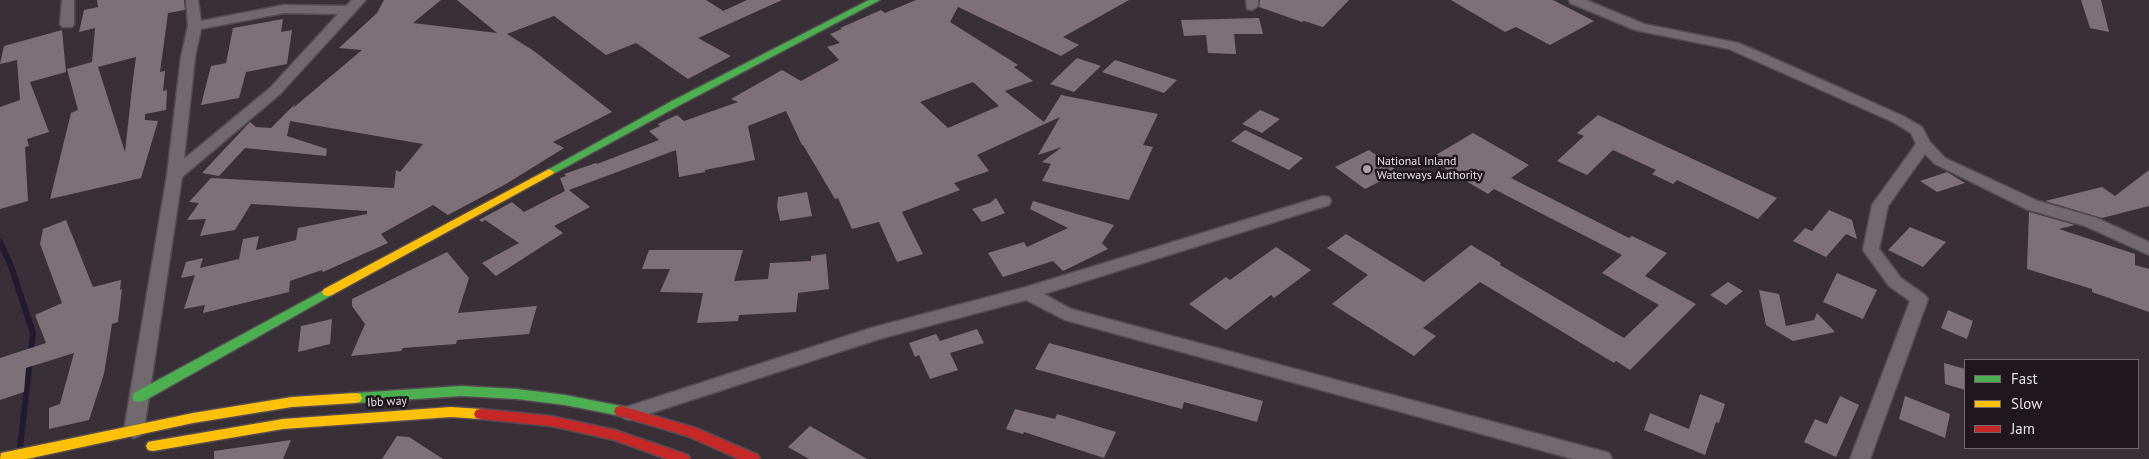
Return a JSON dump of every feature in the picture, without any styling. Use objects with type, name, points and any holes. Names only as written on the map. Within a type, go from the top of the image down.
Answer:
[{"type":"main road","points":[[139,397],[422,240],[641,122],[876,0]]},
{"type":"main road","points":[[0,459],[193,418],[292,402],[461,391],[517,394],[565,400],[630,413],[691,432],[753,459]]},
{"type":"main road","name":"Ibb way","points":[[138,449],[185,439],[283,424],[451,412],[505,415],[551,421],[615,435],[683,459]]},
{"type":"street","points":[[68,0],[68,24]]},
{"type":"street","points":[[134,430],[176,175],[188,57],[195,26],[192,0]]},
{"type":"street","points":[[176,175],[275,91],[360,0]]},
{"type":"street","points":[[1575,0],[1640,27],[1733,46],[1800,78],[1898,119],[1917,130],[1924,144],[1940,161],[2024,201],[2091,222],[2149,249]]},
{"type":"street","points":[[195,26],[284,10],[349,10]]},
{"type":"street","points":[[1860,459],[1919,299],[1895,282],[1871,250],[1874,229],[1880,205],[1924,144]]},
{"type":"street","points":[[615,435],[630,413],[877,333],[1028,293],[1324,201]]},
{"type":"street","points":[[1028,293],[1064,314],[1602,459]]},
{"type":"building","points":[[97,0],[184,0],[185,10],[168,13],[160,72],[165,71],[163,91],[167,90],[166,110],[145,114],[145,120],[158,121],[141,178],[50,199],[71,113],[78,110],[67,69],[92,62],[95,28],[79,32],[84,10],[98,7]],"holes":[[[136,57],[125,152],[98,67]]]},
{"type":"building","points":[[384,0],[441,0],[413,23],[497,33],[457,0],[706,0],[723,11],[747,0],[782,0],[698,38],[731,56],[688,79],[636,43],[606,55],[554,16],[507,34],[534,51],[612,112],[553,142],[564,148],[506,184],[448,215],[433,205],[381,234],[388,243],[323,272],[322,270],[290,281],[289,292],[203,313],[205,305],[184,309],[195,275],[181,278],[186,262],[203,258],[200,268],[239,259],[243,239],[259,236],[256,250],[296,240],[298,228],[367,214],[367,211],[251,204],[235,230],[200,236],[206,219],[187,220],[199,203],[189,202],[211,178],[394,188],[396,170],[400,172],[423,144],[290,121],[287,136],[327,149],[326,156],[245,148],[219,176],[202,173],[250,122],[256,127],[271,128],[295,104],[293,108],[362,50],[339,48],[377,13]]},
{"type":"building","points":[[916,0],[1129,0],[1063,37],[1079,45],[1061,56],[958,7],[950,22],[1018,65],[1014,67],[1033,81],[1005,91],[1044,122],[1061,95],[1158,114],[1143,145],[1153,147],[1129,200],[1042,181],[1051,164],[1042,162],[1062,147],[1038,155],[1060,117],[977,155],[989,171],[954,183],[960,190],[902,212],[923,254],[897,262],[879,222],[852,229],[838,198],[835,199],[802,145],[786,111],[748,126],[755,160],[679,177],[676,150],[569,190],[590,207],[554,226],[563,233],[496,276],[482,263],[519,243],[485,220],[482,222],[479,220],[512,202],[524,212],[565,191],[560,178],[566,176],[564,174],[597,164],[659,140],[649,131],[660,126],[658,124],[677,115],[684,121],[738,102],[731,99],[782,70],[801,81],[839,60],[827,47],[840,43],[830,34],[881,10],[885,13]],"holes":[[[973,82],[999,106],[948,128],[920,102]]]},
{"type":"building","points":[[1260,0],[1349,0],[1323,27],[1259,7]]},
{"type":"building","points":[[1451,0],[1553,0],[1594,21],[1550,45],[1516,27],[1505,32]]},
{"type":"building","points":[[2081,0],[2101,0],[2109,32],[2090,28]]},
{"type":"building","points":[[1259,18],[1263,34],[1234,34],[1236,54],[1208,53],[1206,35],[1184,36],[1181,20]]},
{"type":"building","points":[[283,19],[281,32],[292,30],[287,64],[246,72],[239,98],[201,105],[211,66],[226,63],[233,28]]},
{"type":"building","points":[[62,30],[66,72],[30,82],[49,132],[27,139],[29,146],[25,147],[28,201],[0,209],[0,107],[20,100],[17,60],[0,64],[4,46]]},
{"type":"building","points":[[1077,58],[1101,66],[1074,92],[1050,84]]},
{"type":"building","points":[[1115,60],[1177,80],[1164,93],[1102,72]]},
{"type":"building","points":[[1260,110],[1280,119],[1262,133],[1242,124]]},
{"type":"building","points":[[1598,115],[1777,198],[1758,219],[1677,180],[1673,184],[1652,174],[1656,170],[1613,150],[1587,175],[1557,161],[1584,136],[1577,133]]},
{"type":"building","points":[[1245,130],[1303,158],[1289,170],[1231,141]]},
{"type":"building","points":[[1473,133],[1529,165],[1511,178],[1629,238],[1632,236],[1667,253],[1645,276],[1696,304],[1630,370],[1616,361],[1614,363],[1480,282],[1423,328],[1436,336],[1414,356],[1332,304],[1368,275],[1327,248],[1346,234],[1424,282],[1471,245],[1501,263],[1500,265],[1624,338],[1659,305],[1602,273],[1622,255],[1494,189],[1488,194],[1429,159]]},
{"type":"building","name":"National Inland Waterways Authority","points":[[1369,150],[1399,172],[1365,189],[1335,167]]},
{"type":"building","points":[[2149,170],[2149,206],[2102,218],[2045,201],[2102,187],[2115,196]]},
{"type":"building","points":[[1947,172],[1965,183],[1937,192],[1920,181]]},
{"type":"building","points":[[807,192],[812,216],[780,221],[777,206],[778,197]]},
{"type":"building","points":[[996,198],[1005,213],[982,222],[972,209],[990,203]]},
{"type":"building","points":[[1033,201],[1114,225],[1102,243],[1108,249],[1063,271],[1053,261],[1003,277],[988,253],[1024,242],[1027,247],[1068,228],[1030,209]]},
{"type":"building","points":[[1829,210],[1852,220],[1857,239],[1846,234],[1826,257],[1793,241],[1805,228],[1812,231]]},
{"type":"building","points":[[2029,212],[2075,225],[2059,229],[2135,254],[2135,265],[2149,269],[2149,312],[2092,292],[2092,289],[2027,269]]},
{"type":"building","points":[[66,220],[93,287],[121,280],[120,290],[122,289],[118,322],[112,324],[104,374],[89,420],[49,429],[49,408],[60,404],[74,353],[26,368],[24,392],[0,400],[0,358],[46,343],[35,315],[62,303],[40,244],[43,229]]},
{"type":"building","points":[[1910,227],[1946,242],[1923,267],[1888,250]]},
{"type":"building","points":[[1276,247],[1311,270],[1274,298],[1271,295],[1226,330],[1189,304],[1226,277],[1230,280]]},
{"type":"building","points":[[649,250],[743,250],[734,281],[768,279],[770,263],[811,261],[811,256],[826,254],[829,289],[798,293],[796,312],[739,315],[738,321],[697,323],[703,293],[660,292],[670,269],[642,269]]},
{"type":"building","points":[[447,252],[469,278],[458,313],[537,306],[529,334],[457,340],[456,344],[403,348],[401,351],[351,356],[365,324],[352,306],[352,299]]},
{"type":"building","points":[[1837,273],[1877,290],[1863,319],[1823,302]]},
{"type":"building","points":[[1728,282],[1743,291],[1726,305],[1710,295]]},
{"type":"building","points":[[1759,290],[1779,294],[1786,326],[1814,320],[1817,313],[1835,332],[1793,341],[1766,325]]},
{"type":"building","points":[[1948,310],[1973,321],[1967,339],[1941,328]]},
{"type":"building","points":[[332,319],[330,344],[298,352],[301,326]]},
{"type":"building","points":[[977,329],[984,343],[950,353],[958,370],[930,379],[919,355],[915,357],[909,343],[936,334],[940,341]]},
{"type":"building","points":[[1049,343],[1263,401],[1257,422],[1184,402],[1182,409],[1035,369]]},
{"type":"building","points":[[1944,363],[1964,369],[1964,390],[1945,384]]},
{"type":"building","points":[[1700,394],[1725,404],[1719,423],[1716,422],[1705,455],[1644,430],[1650,413],[1689,429]]},
{"type":"building","points":[[1840,396],[1859,405],[1836,457],[1804,442],[1815,419],[1827,424]]},
{"type":"building","points":[[1905,396],[1950,414],[1945,438],[1899,419]]},
{"type":"building","points":[[1015,409],[1055,419],[1057,414],[1116,432],[1104,458],[1024,432],[1023,434],[1006,429]]},
{"type":"building","points":[[810,426],[867,459],[809,459],[788,447]]},
{"type":"building","points":[[397,436],[409,437],[443,459],[382,459]]},
{"type":"building","points":[[291,440],[283,459],[214,459],[214,451]]},
{"type":"waterway","points":[[0,242],[11,266],[33,333],[20,448]]},
{"type":"traffic: fast","points":[[549,172],[676,103],[876,0]]},
{"type":"traffic: fast","points":[[139,397],[328,292]]},
{"type":"traffic: fast","points":[[355,398],[461,391],[517,394],[565,400],[621,411]]},
{"type":"traffic: slow","points":[[328,292],[549,172]]},
{"type":"traffic: slow","points":[[1,459],[193,418],[292,402],[355,398]]},
{"type":"traffic: slow","points":[[153,446],[283,424],[451,412],[481,414]]},
{"type":"traffic: jam","points":[[621,411],[691,432],[753,459]]},
{"type":"traffic: jam","points":[[481,414],[551,421],[615,435],[683,459]]},
{"type":"place","name":"National Inland Waterways Authority","points":[[1367,169]]}]
